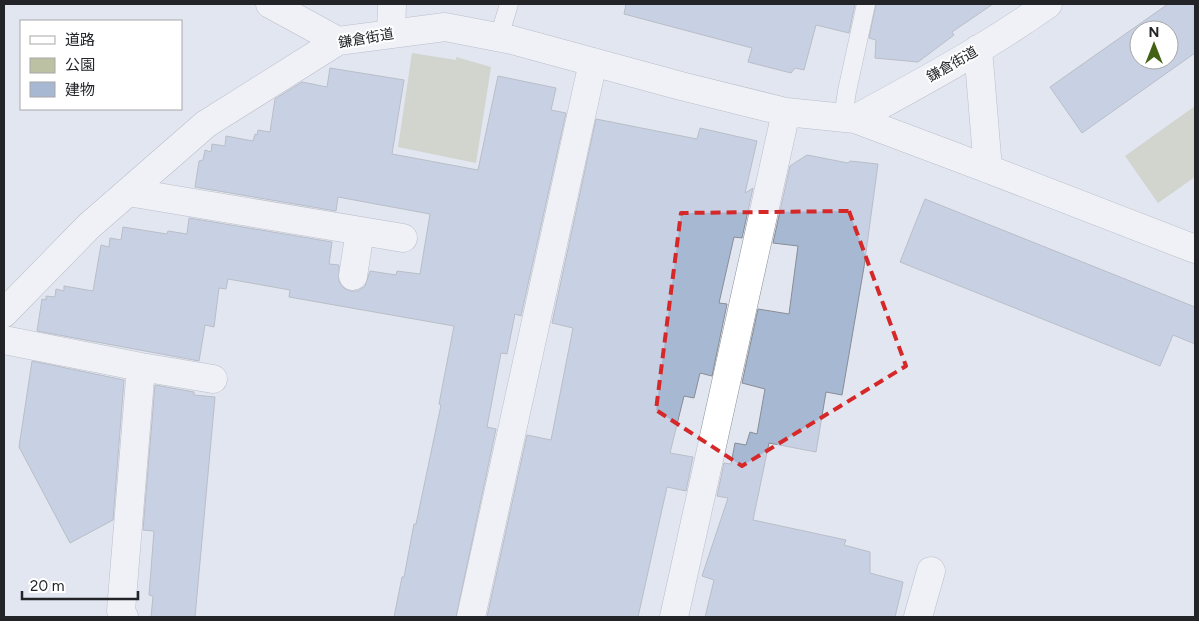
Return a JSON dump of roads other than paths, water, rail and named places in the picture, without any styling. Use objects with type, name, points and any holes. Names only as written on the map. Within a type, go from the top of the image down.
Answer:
[{"type":"street","points":[[270,4],[338,41]]},
{"type":"street","points":[[390,33],[392,4]]},
{"type":"street","name":"鎌倉街道","points":[[849,119],[978,49],[1031,8]]},
{"type":"street","name":"鎌倉街道","points":[[4,313],[89,226],[206,124],[338,41],[445,27],[499,37],[786,112],[849,119],[988,169],[1195,249]]},
{"type":"street","points":[[978,49],[988,169]]},
{"type":"street","points":[[471,617],[593,62]]},
{"type":"street","points":[[674,617],[786,112]]},
{"type":"street","points":[[128,192],[403,238]]},
{"type":"street","points":[[353,276],[360,231]]},
{"type":"street","points":[[4,340],[141,367],[214,379]]},
{"type":"street","points":[[124,617],[121,611],[141,367]]},
{"type":"street","points":[[918,617],[931,571]]},
{"type":"lane","points":[[499,37],[509,4]]},
{"type":"lane","points":[[849,119],[847,91],[866,4]]}]
